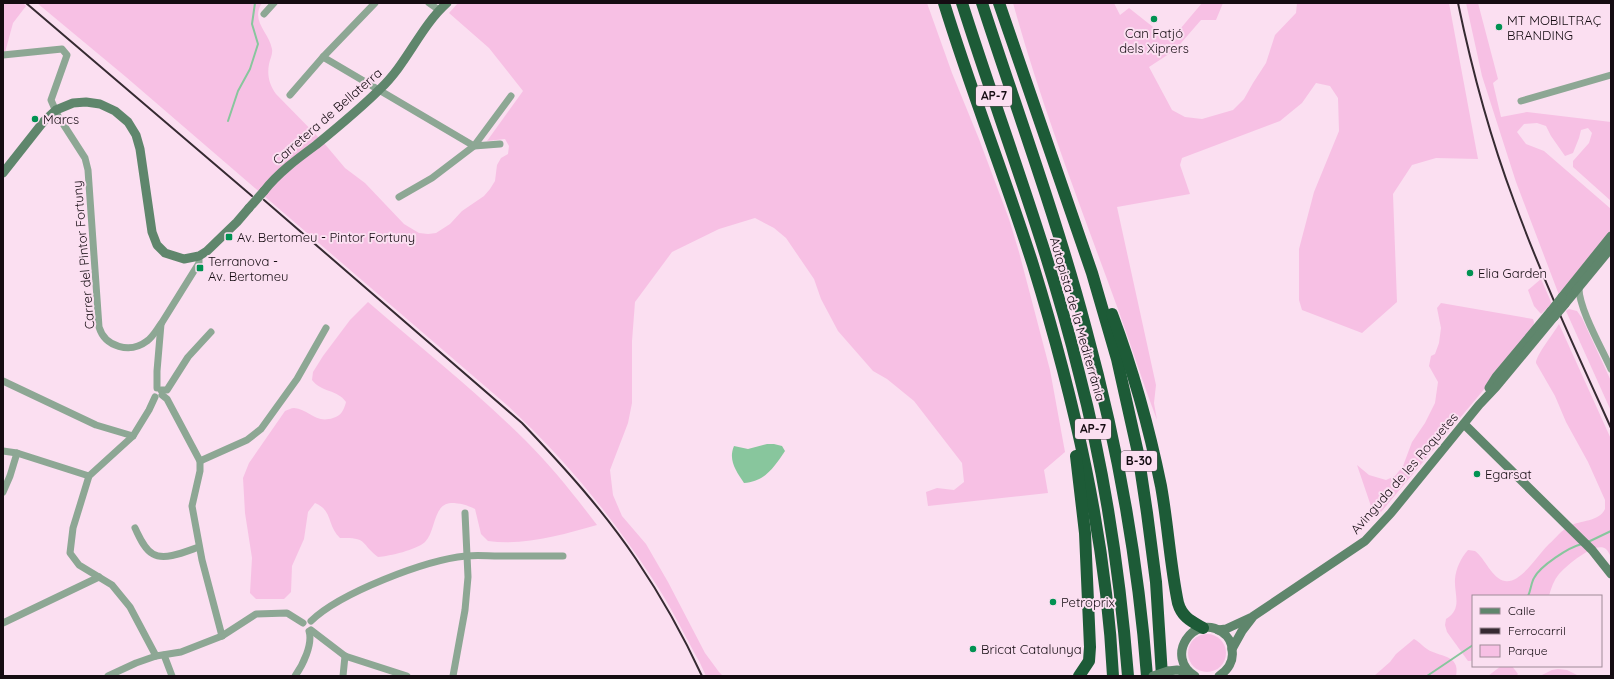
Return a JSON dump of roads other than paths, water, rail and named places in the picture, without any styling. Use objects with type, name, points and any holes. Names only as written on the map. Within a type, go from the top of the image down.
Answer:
[{"type":"highway","points":[[939,3],[956,44],[1019,221],[1055,341],[1079,435],[1094,513],[1108,611],[1113,676]]},
{"type":"highway","points":[[944,3],[956,44]]},
{"type":"highway","name":"Autopista de la Mediterrània","points":[[962,3],[1039,235],[1079,372],[1096,444],[1109,513],[1120,592],[1128,676]]},
{"type":"highway","name":"Autopista de la Mediterrània","points":[[982,3],[1066,260],[1104,398],[1117,454],[1133,550],[1147,676]]},
{"type":"highway","name":"B-30","points":[[1001,6],[1085,251],[1117,359],[1138,453],[1156,582],[1165,673]]},
{"type":"highway","points":[[1085,251],[1099,280],[1124,344],[1145,414],[1161,487],[1178,603],[1182,614],[1186,618],[1203,628]]},
{"type":"highway","points":[[1055,341],[1075,452],[1085,532],[1090,655],[1086,667],[1079,676]]},
{"type":"street","points":[[264,14],[274,3]]},
{"type":"street","points":[[290,95],[323,57],[375,3]]},
{"type":"street","points":[[429,3],[439,10]]},
{"type":"street","name":"Carretera de Bellaterra","points":[[199,256],[207,252],[237,222],[270,183],[380,90],[404,60],[439,10],[447,3]]},
{"type":"street","points":[[3,55],[62,50],[67,55],[51,100],[56,110]]},
{"type":"street","points":[[323,57],[474,146],[500,144]]},
{"type":"street","points":[[1521,101],[1611,75]]},
{"type":"street","points":[[399,197],[432,178],[474,146],[511,96]]},
{"type":"street","points":[[3,173],[44,121],[56,110],[73,103],[86,102],[100,104],[115,111],[128,122],[136,135],[140,149],[152,232],[157,245],[165,253],[175,257],[184,259],[199,256]]},
{"type":"street","name":"Carrer del Pintor Fortuny","points":[[56,110],[58,116],[85,158],[88,170],[99,326],[105,339],[118,347],[128,348],[139,346],[148,340],[161,324],[199,262],[199,256]]},
{"type":"street","name":"Avinguda de les Roquetes","points":[[1218,630],[1226,629],[1252,617],[1365,541],[1391,513],[1482,402],[1521,358],[1611,236]]},
{"type":"street","name":"Avinguda de les Roquetes","points":[[1603,257],[1605,249],[1611,242]]},
{"type":"street","name":"Avinguda de les Roquetes","points":[[1566,299],[1579,287],[1611,248]]},
{"type":"street","points":[[1579,287],[1578,294],[1582,308],[1611,369]]},
{"type":"street","points":[[1566,299],[1582,308]]},
{"type":"street","points":[[1482,402],[1496,377],[1542,321],[1552,315]]},
{"type":"street","name":"Avinguda de les Roquetes","points":[[1521,358],[1525,347],[1541,328],[1542,321]]},
{"type":"street","points":[[156,656],[130,607],[112,585],[79,564],[70,553],[73,528],[89,476],[133,436],[159,393],[157,371],[161,324]]},
{"type":"street","points":[[200,461],[247,440],[261,429],[297,379],[326,328]]},
{"type":"street","points":[[159,393],[166,390],[188,357],[212,332]]},
{"type":"street","points":[[3,381],[96,425],[133,436]]},
{"type":"street","points":[[159,393],[167,399],[200,461],[200,471],[192,506],[199,547],[222,636]]},
{"type":"street","points":[[1464,424],[1592,550],[1611,574]]},
{"type":"street","points":[[3,451],[17,453],[89,476]]},
{"type":"street","points":[[3,492],[17,453]]},
{"type":"street","points":[[453,676],[465,610],[468,577],[465,513]]},
{"type":"street","points":[[135,528],[143,543],[153,554],[164,557],[199,547]]},
{"type":"street","points":[[303,623],[307,620],[311,621],[351,595],[405,571],[449,558],[466,556],[563,556]]},
{"type":"street","points":[[3,623],[98,577]]},
{"type":"street","points":[[111,676],[136,663],[156,656],[181,652],[222,636],[256,614],[287,614],[303,623]]},
{"type":"street","name":"Avinguda de les Roquetes","points":[[1232,649],[1252,617]]},
{"type":"street","points":[[295,676],[305,657],[310,641],[310,630],[313,626],[311,621]]},
{"type":"street","points":[[303,623],[303,629],[306,631],[310,630],[345,656],[407,676]]},
{"type":"street","points":[[1192,674],[1184,664],[1181,655],[1183,645],[1187,637],[1194,631],[1203,628],[1218,630],[1226,636],[1232,649],[1232,659],[1229,666],[1219,676]]},
{"type":"street","points":[[164,655],[172,676]]},
{"type":"street","points":[[1165,673],[1181,655]]},
{"type":"street","points":[[343,676],[345,656]]},
{"type":"street","points":[[1229,666],[1229,676]]},
{"type":"street","points":[[1153,676],[1177,670],[1192,674]]},
{"type":"waterway","points":[[228,121],[238,91],[250,69],[258,44],[252,24],[255,3]]},
{"type":"waterway","points":[[1588,542],[1611,531]]},
{"type":"waterway","points":[[1528,595],[1534,578],[1542,568],[1563,553],[1582,544]]},
{"type":"waterway","points":[[1427,676],[1472,646]]},
{"type":"railway","points":[[26,3],[252,196]]},
{"type":"railway","points":[[1458,3],[1482,103],[1505,177],[1548,287],[1611,428]]},
{"type":"railway","points":[[264,200],[522,423],[582,489],[610,523],[636,559],[671,616],[702,676]]},
{"type":"place","name":"Can Fatjó dels Xiprers","points":[[1154,19]]},
{"type":"place","name":"MT MOBILTRAÇ BRANDING","points":[[1499,27]]},
{"type":"place","name":"Marcs","points":[[35,119]]},
{"type":"place","name":"Av. Bertomeu - Pintor Fortuny","points":[[229,237]]},
{"type":"place","name":"Terranova - Av. Bertomeu","points":[[200,268]]},
{"type":"place","name":"Elia Garden","points":[[1470,273]]},
{"type":"place","name":"Egarsat","points":[[1477,474]]},
{"type":"place","name":"Petroprix","points":[[1053,602]]},
{"type":"place","name":"Bricat Catalunya","points":[[973,649]]}]
